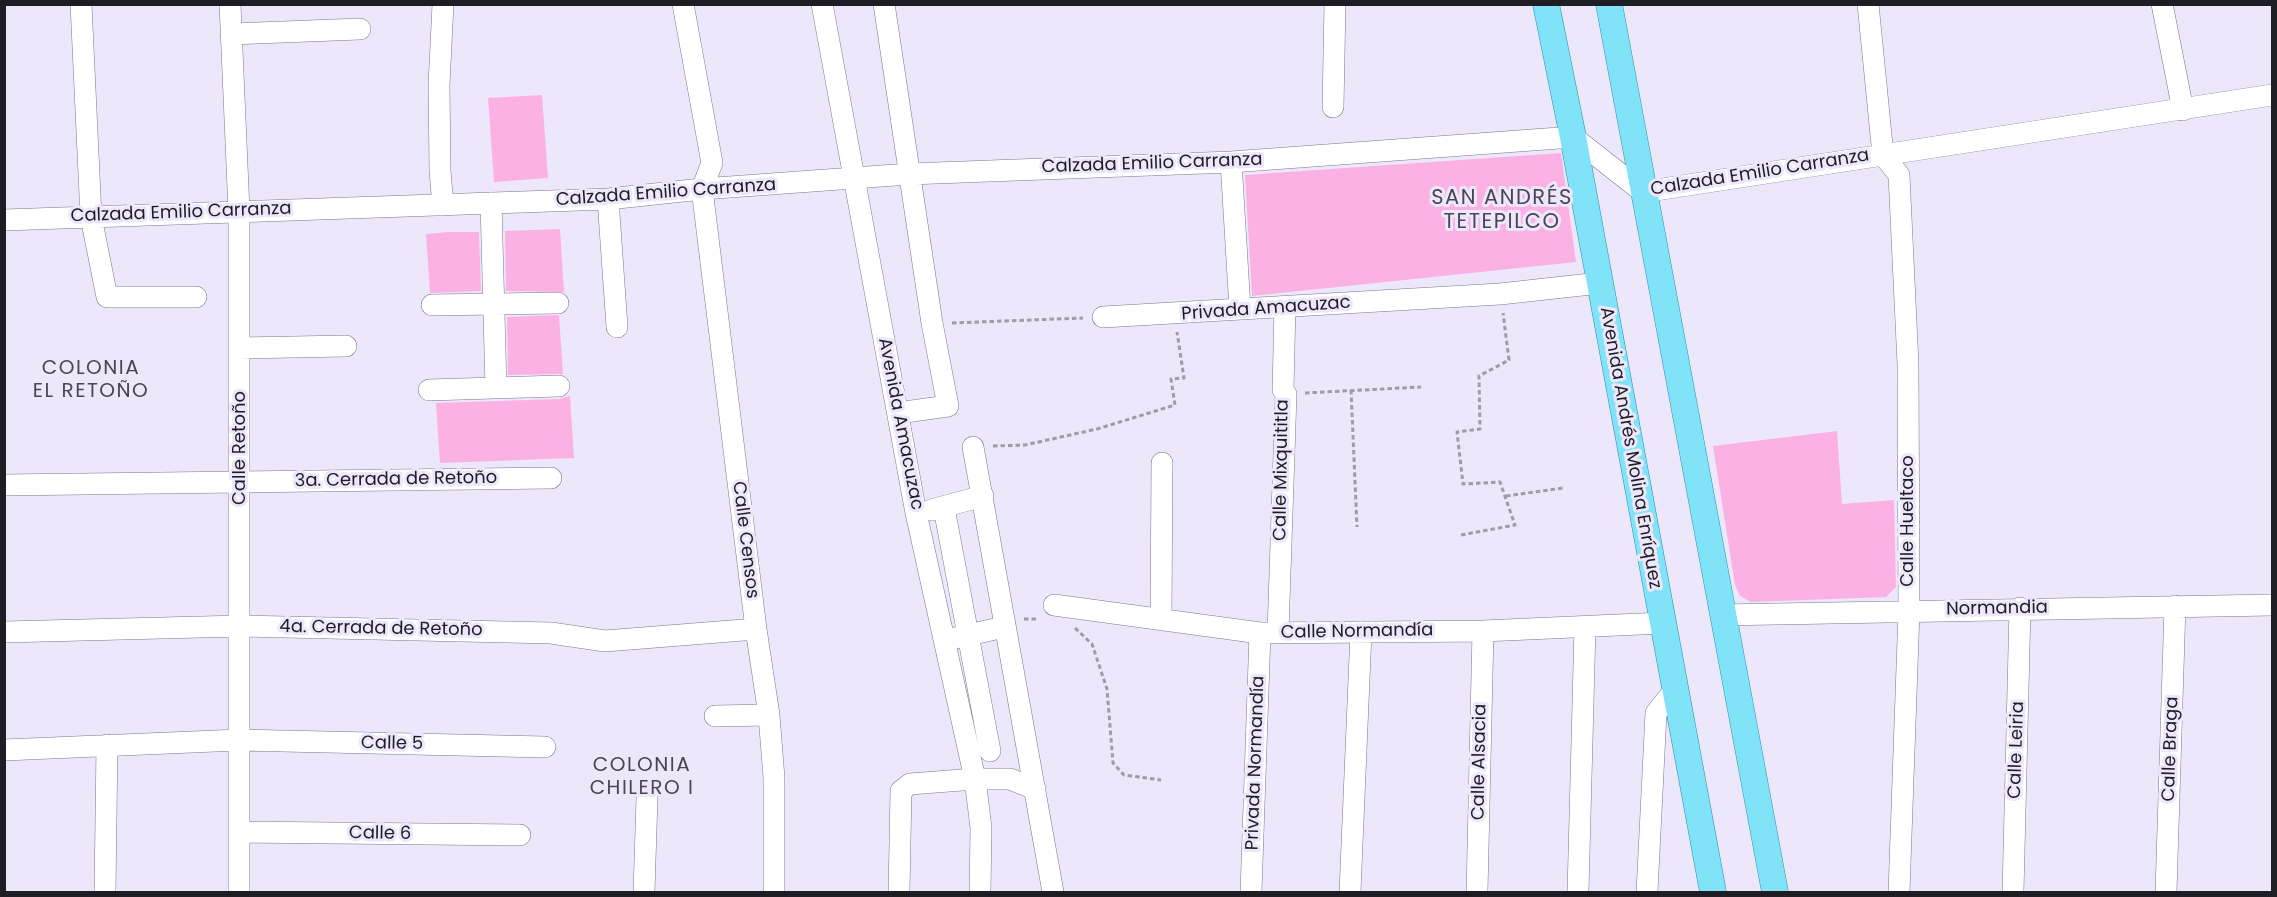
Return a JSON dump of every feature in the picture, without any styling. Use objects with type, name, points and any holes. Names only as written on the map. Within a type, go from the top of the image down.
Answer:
[{"type":"main road","name":"Avenida Andrés Molina Enríquez","points":[[1546,4],[1573,137],[1713,892]]},
{"type":"main road","points":[[1609,4],[1721,615],[1775,892]]},
{"type":"street","points":[[81,4],[91,217],[107,297],[196,297]]},
{"type":"street","name":"Calle Retoño","points":[[230,4],[239,211],[241,626],[239,892]]},
{"type":"street","points":[[443,4],[439,85],[440,171],[443,205]]},
{"type":"street","points":[[683,4],[712,163],[702,189]]},
{"type":"street","name":"Avenida Amacuzac","points":[[822,4],[916,513],[975,779],[981,828],[980,892]]},
{"type":"street","points":[[884,4],[932,323],[948,406],[898,413]]},
{"type":"street","points":[[1333,107],[1335,4]]},
{"type":"street","points":[[1868,4],[1883,155]]},
{"type":"street","points":[[2162,4],[2183,110]]},
{"type":"street","points":[[231,34],[360,29]]},
{"type":"street","name":"Calzada Emilio Carranza","points":[[4,220],[608,200],[702,189],[854,180],[909,174],[1231,162],[1573,137],[1643,192],[2272,95]]},
{"type":"street","name":"Calle Hueltaco","points":[[1883,155],[1899,175],[1908,364],[1909,611],[1899,892]]},
{"type":"street","points":[[1231,162],[1240,309]]},
{"type":"street","name":"Calle Censos","points":[[702,189],[756,629],[769,715],[774,778],[774,892]]},
{"type":"street","points":[[608,200],[617,327]]},
{"type":"street","points":[[491,203],[496,388]]},
{"type":"street","name":"Privada Amacuzac","points":[[1103,317],[1175,315],[1500,294],[1600,283]]},
{"type":"street","points":[[432,305],[558,303]]},
{"type":"street","name":"Calle Mixquititla","points":[[1269,633],[1286,394],[1283,390],[1285,307]]},
{"type":"street","points":[[239,348],[346,346]]},
{"type":"street","points":[[429,390],[559,386]]},
{"type":"street","points":[[973,447],[1053,892]]},
{"type":"street","points":[[1161,619],[1162,463]]},
{"type":"street","name":"3a. Cerrada de Retoño","points":[[4,485],[551,478]]},
{"type":"street","points":[[916,513],[944,508],[982,496]]},
{"type":"street","points":[[944,508],[990,751]]},
{"type":"street","name":"Normandia","points":[[1721,615],[2272,605]]},
{"type":"street","name":"Calle Braga","points":[[2166,892],[2175,606]]},
{"type":"street","name":"Calle Leiria","points":[[2013,892],[2020,608]]},
{"type":"street","name":"Calle Normandía","points":[[1055,615],[1161,619],[1269,633],[1483,630],[1663,623]]},
{"type":"street","name":"4a. Cerrada de Retoño","points":[[4,632],[241,626],[551,633],[605,640],[756,629]]},
{"type":"street","points":[[943,641],[1004,627]]},
{"type":"street","points":[[1578,892],[1585,627]]},
{"type":"street","name":"Calle Alsacia","points":[[1477,892],[1483,630]]},
{"type":"street","points":[[1350,892],[1361,632]]},
{"type":"street","name":"Privada Normandía","points":[[1251,892],[1269,633]]},
{"type":"street","points":[[1647,892],[1656,713],[1676,688]]},
{"type":"street","points":[[715,716],[769,715]]},
{"type":"street","name":"Calle 5","points":[[4,750],[239,740],[545,747]]},
{"type":"street","points":[[105,892],[107,746]]},
{"type":"street","points":[[899,892],[901,791],[910,784],[1010,779],[1035,789]]},
{"type":"street","points":[[644,892],[647,798]]},
{"type":"street","name":"Calle 6","points":[[240,832],[520,835]]},
{"type":"path","points":[[1461,535],[1515,525],[1500,482],[1463,484],[1457,432],[1480,429],[1479,376],[1509,360],[1500,294]]},
{"type":"path","points":[[973,447],[1036,442],[1097,429],[1175,405],[1171,380],[1184,378],[1175,315]]},
{"type":"path","points":[[932,323],[1103,317]]},
{"type":"path","points":[[1286,394],[1421,387]]},
{"type":"path","points":[[1351,390],[1357,527]]},
{"type":"path","points":[[1506,496],[1563,488]]},
{"type":"path","points":[[1004,627],[1018,620],[1055,615],[1092,644],[1107,689],[1113,764],[1124,775],[1161,780]]},
{"type":"building","points":[[542,95],[548,178],[494,182],[488,98]]},
{"type":"building","points":[[1561,153],[1576,262],[1252,296],[1245,175]]},
{"type":"building","points":[[560,229],[564,292],[506,291],[505,231]]},
{"type":"building","points":[[479,232],[481,291],[430,293],[426,234]]},
{"type":"building","points":[[559,315],[563,374],[508,375],[507,317]]},
{"type":"building","points":[[570,396],[574,458],[440,463],[436,403],[559,399]]},
{"type":"building","points":[[1837,431],[1842,504],[1894,500],[1896,587],[1886,597],[1751,602],[1740,596],[1735,585],[1713,446]]},
{"type":"district","name":"SAN ANDRÉS TETEPILCO","points":[[1502,211]]},
{"type":"district","name":"COLONIA EL RETOÑO","points":[[91,380]]},
{"type":"district","name":"COLONIA CHILERO I","points":[[642,778]]}]
